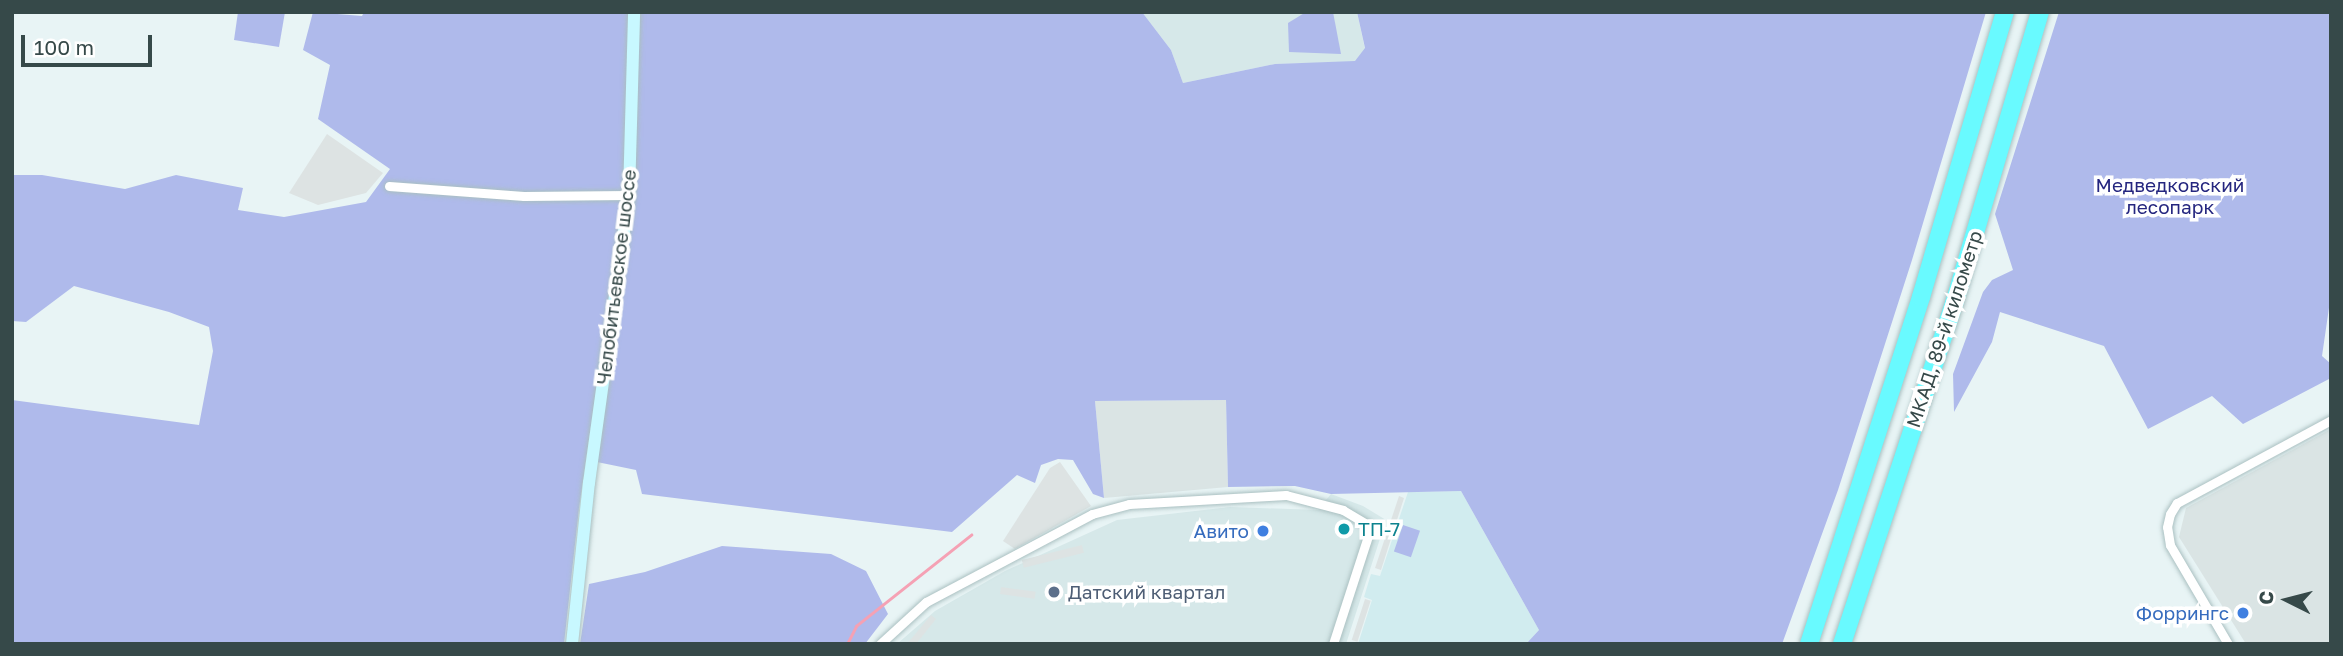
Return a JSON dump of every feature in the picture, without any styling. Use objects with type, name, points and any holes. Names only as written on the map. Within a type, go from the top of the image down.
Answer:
[{"type":"highway","name":"МКАД, 89-й километр","points":[[1809,644],[1921,297],[2005,12]]},
{"type":"highway","name":"МКАД, 89-й километр","points":[[1842,644],[1954,304],[2040,12]]},
{"type":"street","name":"Челобитьевское шоссе","points":[[572,644],[587,498],[629,195],[634,12]]},
{"type":"street","points":[[389,186],[524,196],[629,195]]},
{"type":"street","points":[[2228,644],[2170,545],[2167,527],[2177,503],[2331,420]]},
{"type":"street","points":[[880,644],[926,602],[1092,514],[1129,504],[1286,495],[1343,510],[1368,525],[1369,533],[1333,644]]},
{"type":"shaded area","points":[[1142,12],[1357,12],[1365,49],[1355,62],[1275,64],[1183,83],[1171,50]]},
{"type":"shaded area","points":[[327,134],[383,173],[366,193],[318,205],[289,193]]},
{"type":"shaded area","points":[[1226,400],[1228,487],[1104,498],[1095,401]]},
{"type":"shaded area","points":[[2331,429],[2331,644],[2246,644],[2179,537],[2186,508]]},
{"type":"shaded area","points":[[1060,462],[1091,506],[1015,549],[1003,541],[1050,468]]},
{"type":"shaded area","points":[[1461,491],[1539,630],[1526,644],[1358,644],[1372,600],[1364,597],[1371,574],[1380,576],[1408,492]]},
{"type":"shaded area","points":[[1331,494],[1363,506],[1386,520],[1346,644],[897,644],[935,611],[1005,571],[1117,520],[1230,507],[1318,510]]},
{"type":"shaded area","points":[[1399,496],[1404,498],[1381,570],[1375,568]]},
{"type":"shaded area","points":[[1082,545],[1084,553],[1024,568],[1022,560]]},
{"type":"shaded area","points":[[1001,587],[1036,592],[1035,599],[1000,594]]},
{"type":"shaded area","points":[[1365,599],[1371,601],[1357,642],[1352,640]]},
{"type":"shaded area","points":[[931,615],[936,619],[916,644],[907,644]]},
{"type":"green space","points":[[238,12],[285,12],[279,47],[234,40]]},
{"type":"green space","points":[[313,12],[362,16],[364,12],[630,12],[624,200],[579,508],[564,644],[12,644],[12,400],[199,425],[213,351],[209,327],[169,312],[74,286],[26,322],[12,321],[12,175],[42,175],[125,189],[176,175],[243,188],[238,210],[284,217],[366,202],[390,169],[318,119],[330,65],[303,50]]},
{"type":"green space","points":[[640,12],[1142,12],[1171,50],[1183,83],[1275,64],[1355,61],[1365,48],[1357,12],[1986,12],[1912,260],[1838,490],[1782,644],[1526,644],[1539,630],[1461,491],[1331,494],[1295,486],[1228,487],[1226,400],[1095,401],[1104,498],[1093,494],[1073,460],[1058,459],[1041,465],[1035,483],[1017,475],[952,532],[642,494],[636,470],[597,462],[634,194]]},
{"type":"green space","points":[[1306,12],[1333,12],[1341,54],[1289,52],[1288,23]]},
{"type":"green space","name":"Медведковский лесопарк","points":[[2059,12],[2331,12],[2331,294],[2322,356],[2331,364],[2329,379],[2243,424],[2212,396],[2148,429],[2104,346],[2000,312],[1992,342],[1954,412],[1953,374],[1983,292],[1992,280],[2013,270],[1995,214]]},
{"type":"green space","points":[[1403,525],[1420,531],[1411,557],[1394,551]]},
{"type":"green space","points":[[722,546],[831,554],[866,571],[888,614],[865,644],[580,644],[589,584],[645,572]]},
{"type":"waterway","points":[[847,644],[856,626],[971,535]]},
{"type":"place","name":"ТП-7","points":[[1344,529]]},
{"type":"place","name":"Авито","points":[[1263,531]]},
{"type":"place","name":"Датский квартал","points":[[1054,592]]},
{"type":"place","name":"Форрингс","points":[[2243,613]]}]
